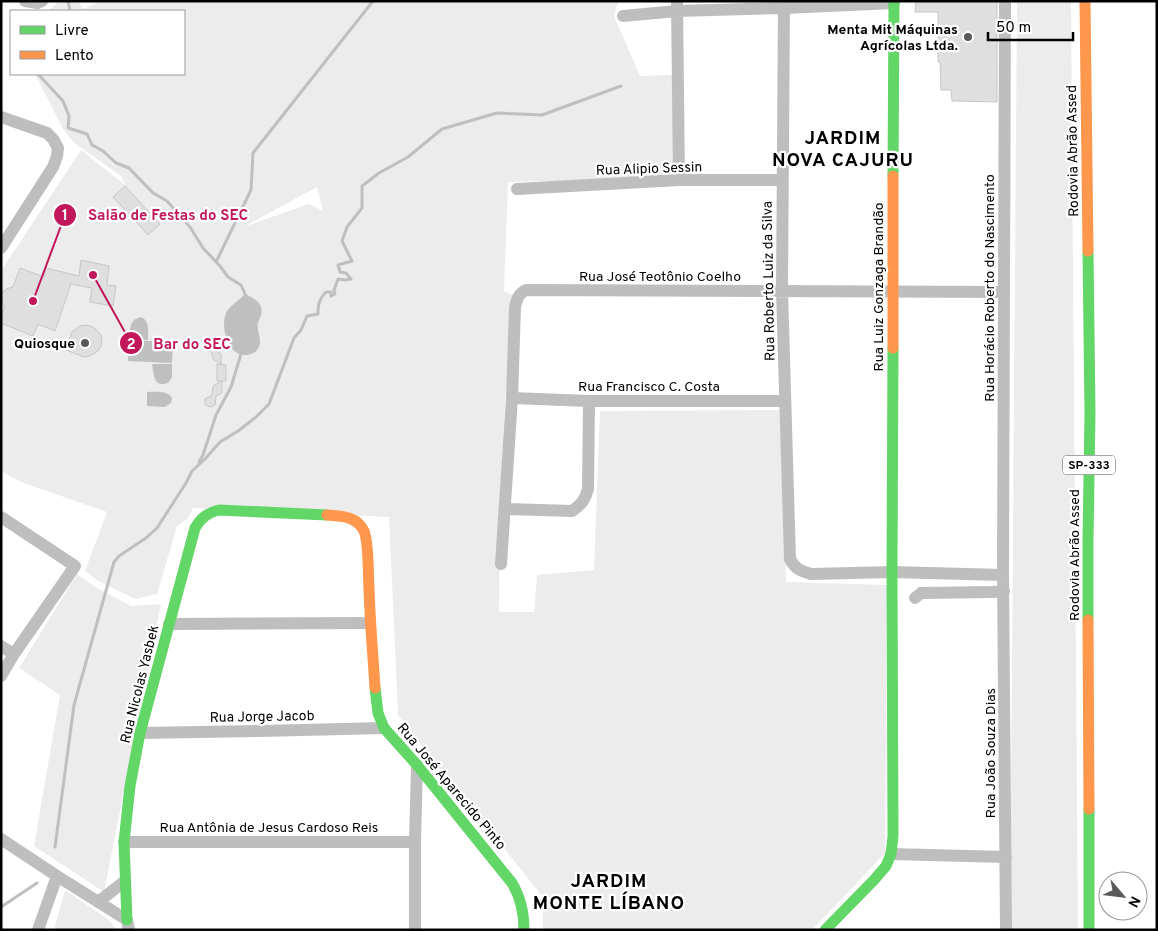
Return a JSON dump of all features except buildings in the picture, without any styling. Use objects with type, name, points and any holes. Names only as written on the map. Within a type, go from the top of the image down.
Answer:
[{"type":"street","points":[[26,1],[38,3],[42,1]]},
{"type":"street","name":"Rua Horácio Roberto do Nascimento","points":[[1003,575],[1005,1]]},
{"type":"street","name":"Rodovia Abrão Assed","points":[[1085,1],[1090,413],[1088,541],[1089,930]]},
{"type":"street","points":[[623,16],[677,6],[894,2]]},
{"type":"street","name":"Rua Luiz Gonzaga Brandão","points":[[891,854],[893,836],[892,291],[894,2]]},
{"type":"street","name":"Rua Roberto Luiz da Silva","points":[[784,5],[782,291],[790,559],[793,566],[811,574],[892,572]]},
{"type":"street","points":[[677,6],[679,180]]},
{"type":"street","points":[[1,117],[47,133],[58,148],[53,167],[1,248]]},
{"type":"street","name":"Rua Alipio Sessin","points":[[517,189],[679,180],[782,180]]},
{"type":"street","name":"Rua José Teotônio Coelho","points":[[512,398],[515,307],[520,293],[526,290],[1004,292]]},
{"type":"street","points":[[502,564],[512,398]]},
{"type":"street","name":"Rua Francisco C. Costa","points":[[512,398],[590,401],[785,401]]},
{"type":"street","points":[[504,509],[572,511],[585,499],[588,489],[590,401]]},
{"type":"street","name":"Rua José Aparecido Pinto","points":[[219,510],[344,516],[358,523],[364,531],[367,548],[370,623],[376,696],[378,713],[384,728],[417,765],[507,876],[522,902],[524,930]]},
{"type":"street","name":"Rua Nicolas Yasbek","points":[[128,925],[124,842],[130,786],[140,733],[196,528],[201,518],[208,513],[219,510]]},
{"type":"street","points":[[1,517],[75,566],[1,676]]},
{"type":"street","points":[[892,572],[1003,575]]},
{"type":"street","name":"Rua João Souza Dias","points":[[1003,575],[1006,930]]},
{"type":"street","points":[[915,598],[921,593],[1004,591]]},
{"type":"street","points":[[169,624],[370,623]]},
{"type":"street","points":[[1,646],[14,654]]},
{"type":"street","name":"Rua Jorge Jacob","points":[[140,733],[384,728]]},
{"type":"street","points":[[415,930],[417,765]]},
{"type":"street","name":"Rua Antônia de Jesus Cardoso Reis","points":[[124,842],[415,842]]},
{"type":"street","points":[[3,843],[98,902],[128,925]]},
{"type":"street","points":[[825,930],[874,880],[886,866],[891,854],[1006,857]]},
{"type":"street","points":[[38,930],[57,876]]},
{"type":"street","points":[[98,902],[125,881]]},
{"type":"shaded area","points":[[58,1],[78,1],[83,9],[102,1],[618,1],[614,16],[640,76],[673,75],[676,167],[669,178],[508,182],[504,291],[513,295],[505,402],[500,514],[499,612],[534,612],[537,575],[594,570],[600,411],[780,410],[786,582],[887,585],[885,853],[812,930],[543,930],[543,897],[398,715],[389,517],[193,508],[188,518],[177,526],[157,594],[135,599],[98,581],[85,571],[107,512],[21,482],[1,471],[1,271],[81,150],[125,185],[121,176],[73,142],[63,129],[36,75],[185,75],[185,10],[49,10]],"holes":[[[317,187],[323,211],[309,204],[246,226]]]},
{"type":"shaded area","points":[[1017,1],[1071,1],[1078,930],[1010,930]]},
{"type":"shaded area","points":[[245,294],[260,304],[262,311],[258,324],[259,346],[255,352],[247,355],[240,354],[230,346],[224,326],[227,310]]},
{"type":"shaded area","points":[[141,317],[147,324],[148,340],[130,339],[132,322]]},
{"type":"shaded area","points":[[129,340],[173,342],[172,363],[128,361]]},
{"type":"shaded area","points":[[152,364],[172,364],[172,377],[168,383],[159,384],[157,382]]},
{"type":"shaded area","points":[[147,392],[161,392],[170,395],[172,398],[171,403],[165,407],[147,406]]},
{"type":"shaded area","points":[[77,574],[95,587],[131,606],[161,604],[104,892],[34,846],[60,695],[19,668]]},
{"type":"shaded area","points":[[65,890],[109,920],[116,930],[54,930]]},
{"type":"waterway","points":[[68,1],[70,10]]},
{"type":"waterway","points":[[216,262],[251,190],[253,153],[373,1]]},
{"type":"waterway","points":[[39,75],[63,101],[69,116],[68,128],[87,134],[92,145],[103,151],[116,163],[129,168],[153,193],[167,201],[190,227],[203,248],[228,277],[241,285],[245,294]]},
{"type":"waterway","points":[[55,847],[74,705],[114,562],[119,556],[146,538],[157,528],[192,471],[220,442],[238,431],[269,404],[294,338],[301,330],[307,316],[318,314],[319,302],[326,292],[331,292],[331,296],[335,294],[334,290],[338,279],[351,279],[346,273],[340,272],[338,265],[352,261],[342,241],[347,227],[362,208],[362,186],[379,173],[408,157],[442,129],[497,113],[542,115],[621,86]]},
{"type":"waterway","points":[[199,462],[216,415],[231,387],[241,354]]},
{"type":"waterway","points":[[1,907],[37,883]]},
{"type":"traffic: fast","points":[[893,176],[894,1]]},
{"type":"traffic: fast","points":[[1088,251],[1090,413],[1088,620]]},
{"type":"traffic: fast","points":[[825,930],[874,880],[886,866],[891,854],[893,836],[893,348]]},
{"type":"traffic: fast","points":[[127,920],[124,842],[130,786],[140,733],[195,528],[205,516],[219,510],[327,515]]},
{"type":"traffic: fast","points":[[375,688],[378,713],[384,728],[417,765],[512,883],[521,905],[524,930]]},
{"type":"traffic: fast","points":[[1089,809],[1089,930]]},
{"type":"traffic: slow","points":[[1085,1],[1088,251]]},
{"type":"traffic: slow","points":[[893,176],[893,348]]},
{"type":"traffic: slow","points":[[327,515],[343,517],[357,522],[366,536],[375,688]]},
{"type":"traffic: slow","points":[[1088,620],[1089,809]]},
{"type":"place","name":"Menta Mit Máquinas Agrícolas Ltda.","points":[[968,37]]},
{"type":"place","name":"Bar do SEC","points":[[93,275]]},
{"type":"place","name":"Salão de Festas do SEC","points":[[33,301]]},
{"type":"place","name":"Quiosque","points":[[85,343]]},
{"type":"district","name":"JARDIM NOVA CAJURU","points":[[843,148]]},
{"type":"district","name":"JARDIM MONTE LÍBANO","points":[[609,891]]}]
